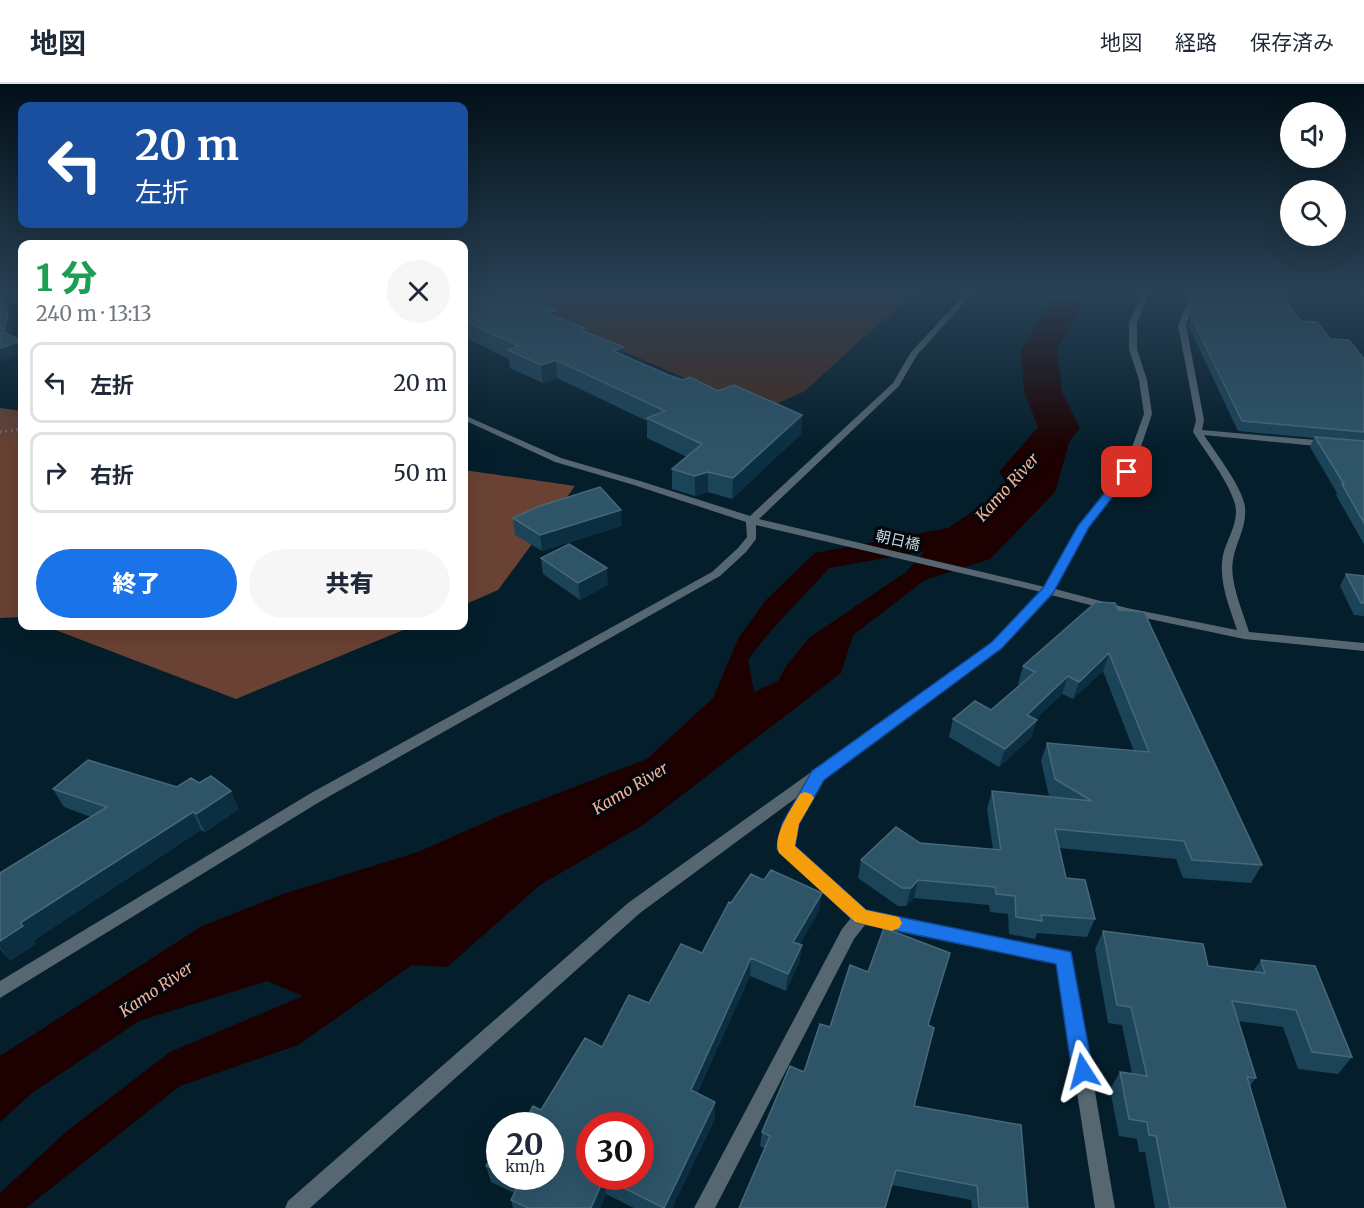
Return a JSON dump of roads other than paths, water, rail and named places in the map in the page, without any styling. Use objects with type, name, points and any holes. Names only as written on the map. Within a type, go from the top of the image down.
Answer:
[{"type":"street","points":[[0,990],[316,797],[716,573],[742,550],[752,537],[751,521],[896,384],[922,345]]},
{"type":"street","points":[[295,1208],[634,908],[997,645],[1049,590],[1084,526],[1127,472],[1149,414],[1143,380],[1133,345]]},
{"type":"street","points":[[1186,345],[1200,420],[1197,432],[1226,476],[1240,505],[1239,529],[1227,561],[1230,589],[1244,634]]},
{"type":"street","name":"朝日橋","points":[[468,419],[558,460],[638,483],[769,526],[1049,590],[1126,611],[1244,634],[1364,647]]},
{"type":"street","points":[[1197,432],[1340,445]]},
{"type":"street","points":[[818,776],[791,824],[786,849],[861,917],[1064,958],[1105,1208]]},
{"type":"street","points":[[704,1208],[848,934],[861,917]]},
{"type":"water","points":[[1051,410],[1073,429],[1055,492],[990,559],[925,580],[853,635],[841,673],[643,825],[540,885],[447,967],[412,965],[298,1045],[180,1086],[26,1208],[0,1208],[0,1193],[67,1131],[170,1052],[303,996],[267,981],[139,1021],[32,1093],[0,1122],[0,1056],[202,926],[283,894],[418,852],[504,814],[647,759],[713,698],[739,637],[767,599],[815,553],[948,528],[994,497],[1049,427]],"holes":[[[925,551],[906,572],[809,638],[787,665],[778,681],[754,692],[748,660],[777,624],[829,568]]]},
{"type":"waterway","name":"Kamo River","points":[[1021,472],[1059,428],[1043,392],[1039,350],[1042,345]]}]
